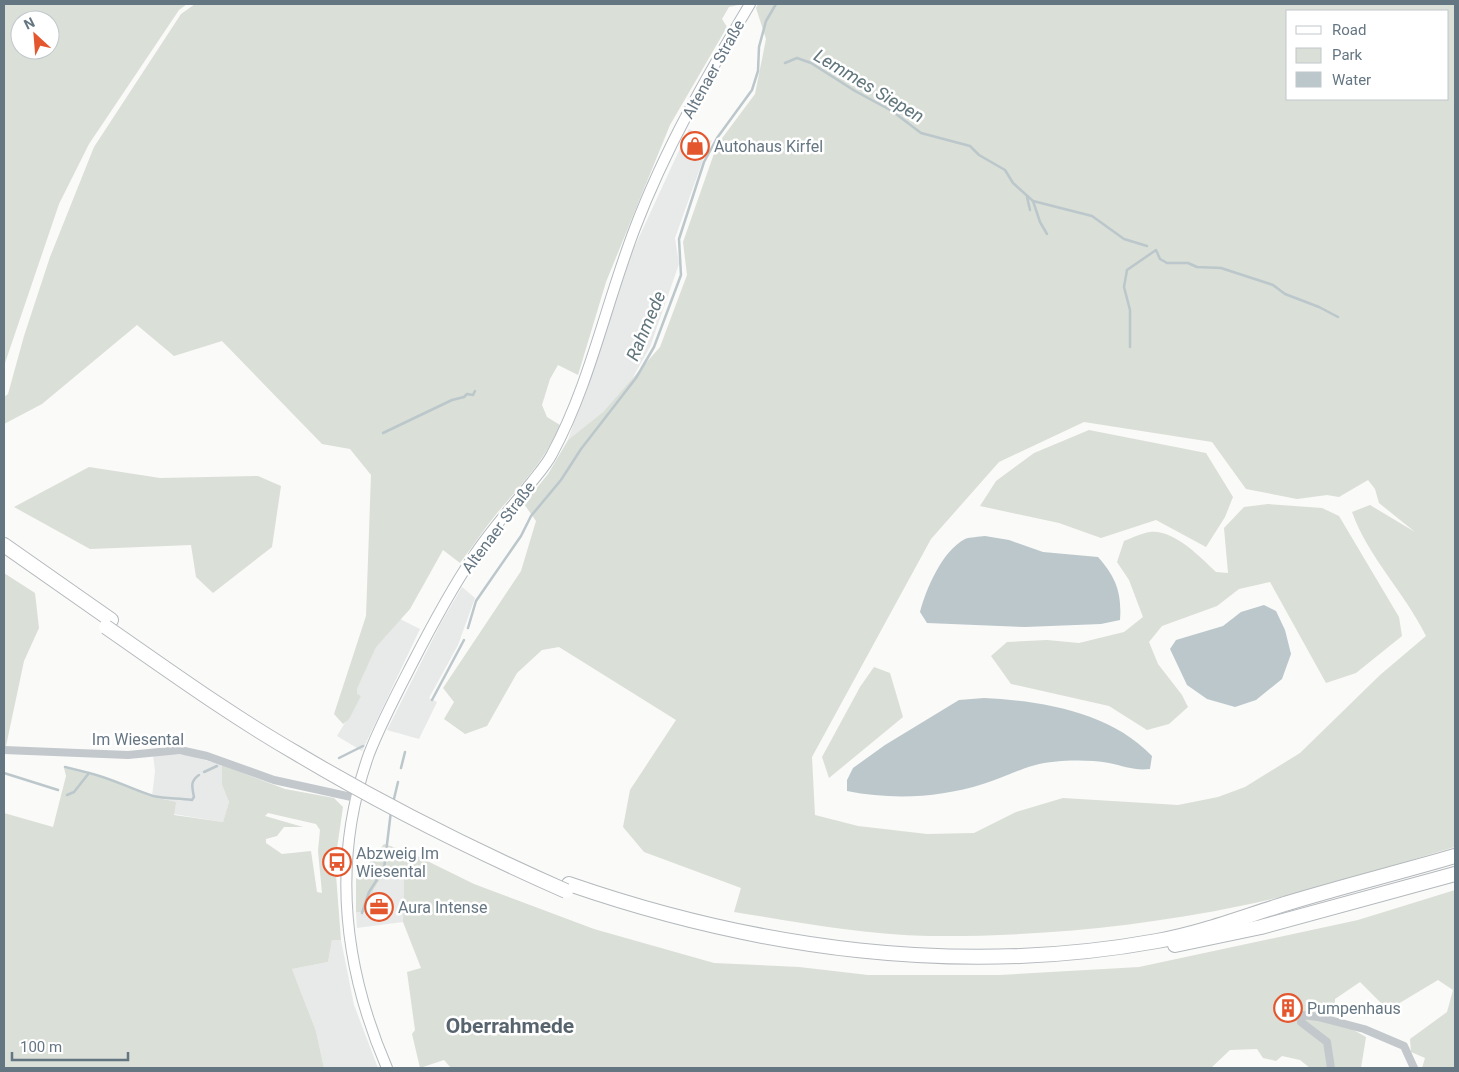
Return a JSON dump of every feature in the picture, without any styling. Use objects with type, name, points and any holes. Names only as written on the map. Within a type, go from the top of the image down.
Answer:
[{"type":"highway","points":[[4,545],[109,623],[294,753],[410,818],[488,856],[567,888],[706,932],[764,944],[872,957],[940,962],[1000,962],[1070,958],[1190,942],[1261,927],[1455,874]]},
{"type":"highway","points":[[4,554],[109,623]]},
{"type":"highway","points":[[567,888],[711,927],[764,938],[875,952],[1000,957],[1090,950],[1159,941],[1455,856]]},
{"type":"main road","name":"Altenaer Straße","points":[[387,1068],[362,1003],[348,921],[347,861],[356,798],[376,738],[445,601],[475,554],[551,457],[575,403],[620,269],[662,165],[701,88],[750,4]]},
{"type":"street","name":"Im Wiesental","points":[[4,750],[128,755],[180,750],[207,756],[274,780],[356,798]]},
{"type":"street","points":[[1331,1068],[1327,1042],[1300,1022],[1303,1015],[1364,1029],[1404,1046],[1414,1068]]},
{"type":"shaded area","points":[[689,129],[712,141],[704,157],[675,238],[679,264],[650,347],[632,379],[603,412],[568,440],[628,261]]},
{"type":"shaded area","points":[[462,587],[475,598],[458,645],[429,698],[437,702],[419,739],[387,730],[441,623]]},
{"type":"shaded area","points":[[400,619],[420,629],[362,751],[337,736],[361,696],[356,694],[357,689],[376,646]]},
{"type":"shaded area","points":[[153,755],[188,755],[222,765],[222,785],[229,802],[223,822],[173,814],[152,797],[155,771]]},
{"type":"shaded area","points":[[387,868],[404,872],[403,922],[357,928],[356,912],[366,912],[374,889]]},
{"type":"shaded area","points":[[332,940],[341,940],[354,1005],[378,1068],[324,1068],[316,1031],[292,969],[328,962]]},
{"type":"green space","points":[[4,4],[187,4],[179,10],[89,144],[59,204],[4,366]]},
{"type":"green space","points":[[195,4],[742,4],[729,7],[722,19],[727,27],[670,125],[606,282],[578,375],[558,365],[550,379],[542,405],[547,417],[560,425],[548,449],[492,519],[460,563],[443,550],[410,609],[376,647],[357,689],[357,694],[361,696],[349,719],[343,724],[334,714],[366,616],[371,475],[350,449],[322,444],[222,341],[174,356],[137,325],[42,404],[4,424],[4,397],[8,394],[24,336],[50,257],[94,147],[181,14]]},
{"type":"green space","points":[[758,4],[1455,4],[1455,847],[1294,893],[1240,906],[1163,920],[1007,935],[929,936],[856,931],[734,912],[741,888],[644,852],[623,827],[630,790],[676,720],[559,647],[542,650],[517,673],[487,726],[465,734],[444,719],[454,702],[443,688],[521,571],[536,521],[524,504],[548,474],[568,440],[603,412],[660,347],[687,275],[683,242],[717,145],[755,94],[766,39],[756,8]],"holes":[[[1084,422],[1212,442],[1246,489],[1297,499],[1327,495],[1339,497],[1368,480],[1375,489],[1379,503],[1415,532],[1370,505],[1352,512],[1367,544],[1408,605],[1426,636],[1380,675],[1300,753],[1245,787],[1218,797],[1178,805],[1063,798],[1016,812],[974,833],[927,834],[858,826],[815,815],[812,757],[931,539],[999,462]]]},
{"type":"green space","points":[[1089,430],[1206,453],[1233,497],[1225,517],[1206,547],[1156,520],[1101,538],[1059,523],[980,506],[996,481],[1034,453]]},
{"type":"green space","points":[[89,467],[160,478],[258,476],[281,486],[272,547],[213,593],[196,577],[191,545],[90,549],[14,507]]},
{"type":"green space","points":[[1268,504],[1322,508],[1339,516],[1399,617],[1402,636],[1356,673],[1326,683],[1270,582],[1239,589],[1217,606],[1162,626],[1149,642],[1158,664],[1182,695],[1188,707],[1169,724],[1147,730],[1109,706],[1011,684],[991,656],[1007,642],[1047,640],[1079,643],[1124,632],[1143,617],[1129,580],[1117,562],[1124,541],[1140,534],[1159,532],[1177,540],[1195,552],[1216,572],[1228,573],[1224,528],[1244,507]]},
{"type":"green space","points":[[4,573],[35,593],[39,628],[24,661],[6,746],[4,746]]},
{"type":"green space","points":[[874,667],[890,673],[903,717],[829,778],[822,757],[860,687]]},
{"type":"green space","points":[[222,765],[285,789],[334,798],[343,807],[335,862],[341,940],[332,940],[328,962],[292,969],[316,1031],[324,1068],[4,1068],[4,813],[53,827],[66,776],[64,768],[108,779],[152,797],[176,802],[174,815],[223,822],[229,802],[222,785]],"holes":[[[268,813],[316,824],[320,830],[318,851],[322,893],[317,892],[311,851],[282,854],[266,843],[266,839],[277,836],[284,827],[303,827],[265,816]]]},
{"type":"green space","points":[[384,844],[409,852],[474,884],[594,929],[714,963],[799,967],[868,975],[1000,975],[1139,967],[1358,920],[1455,890],[1455,1068],[1422,1068],[1425,1058],[1411,1052],[1410,1039],[1447,1012],[1453,990],[1438,980],[1388,1010],[1360,982],[1335,999],[1334,1019],[1366,1037],[1361,1068],[1310,1068],[1300,1060],[1282,1056],[1276,1061],[1263,1058],[1257,1049],[1230,1050],[1211,1068],[451,1068],[444,1060],[420,1068],[412,1034],[415,1030],[407,972],[421,968],[403,922],[404,872],[387,868],[374,889],[366,912],[356,912],[356,879]]},
{"type":"water","points":[[985,536],[1009,540],[1043,552],[1098,557],[1109,571],[1119,593],[1120,620],[1101,624],[1025,627],[927,623],[920,612],[926,593],[942,561],[949,552],[965,539]]},
{"type":"water","points":[[1264,605],[1276,611],[1285,630],[1291,654],[1282,679],[1256,700],[1235,707],[1207,699],[1187,685],[1170,649],[1176,640],[1223,626],[1241,612]]},
{"type":"water","points":[[984,698],[1052,706],[1096,719],[1135,741],[1152,756],[1150,769],[1134,769],[1095,761],[1059,761],[1034,765],[966,789],[932,795],[881,796],[847,791],[847,780],[853,768],[885,745],[959,700]]},
{"type":"waterway","name":"Rahmede","points":[[468,628],[476,601],[521,536],[531,516],[561,480],[581,449],[636,378],[654,347],[681,275],[679,239],[704,162],[717,138],[752,90],[758,71],[759,47],[766,21],[776,4]]},
{"type":"waterway","name":"Lemmes Siepen","points":[[785,63],[797,58],[811,63],[855,91],[892,111],[921,133],[970,146],[979,155],[1005,170],[1013,183],[1033,201],[1092,216],[1124,239],[1147,246]]},
{"type":"waterway","points":[[1027,197],[1030,210]]},
{"type":"waterway","points":[[1033,201],[1040,222],[1047,234]]},
{"type":"waterway","name":"Lemmes Siepen","points":[[1130,347],[1130,310],[1124,287],[1127,270],[1156,250],[1160,259],[1167,263],[1188,263],[1197,267],[1221,268],[1273,285],[1285,294],[1319,307],[1338,317]]},
{"type":"waterway","points":[[383,433],[452,400],[464,397],[467,394],[473,395],[475,391]]},
{"type":"waterway","name":"Rahmede","points":[[432,700],[464,640]]},
{"type":"waterway","points":[[339,758],[363,746]]},
{"type":"waterway","name":"Rahmede","points":[[401,768],[405,752]]},
{"type":"waterway","points":[[204,772],[217,766]]},
{"type":"waterway","points":[[65,767],[89,773]]},
{"type":"waterway","points":[[4,773],[58,790]]},
{"type":"waterway","points":[[67,795],[74,792],[89,773],[153,796],[192,800],[194,797],[193,782],[199,775]]},
{"type":"waterway","name":"Rahmede","points":[[393,803],[398,782]]},
{"type":"waterway","name":"Rahmede","points":[[362,913],[369,892],[384,869],[391,811]]},
{"type":"waterway","points":[[1307,1009],[1331,1009],[1344,1016]]},
{"type":"place","name":"Autohaus Kirfel","points":[[695,146]]},
{"type":"place","name":"Abzweig Im Wiesental","points":[[337,862]]},
{"type":"place","name":"Aura Intense","points":[[379,907]]},
{"type":"place","name":"Pumpenhaus","points":[[1288,1008]]},
{"type":"district","name":"Oberrahmede","points":[[510,1026]]}]
